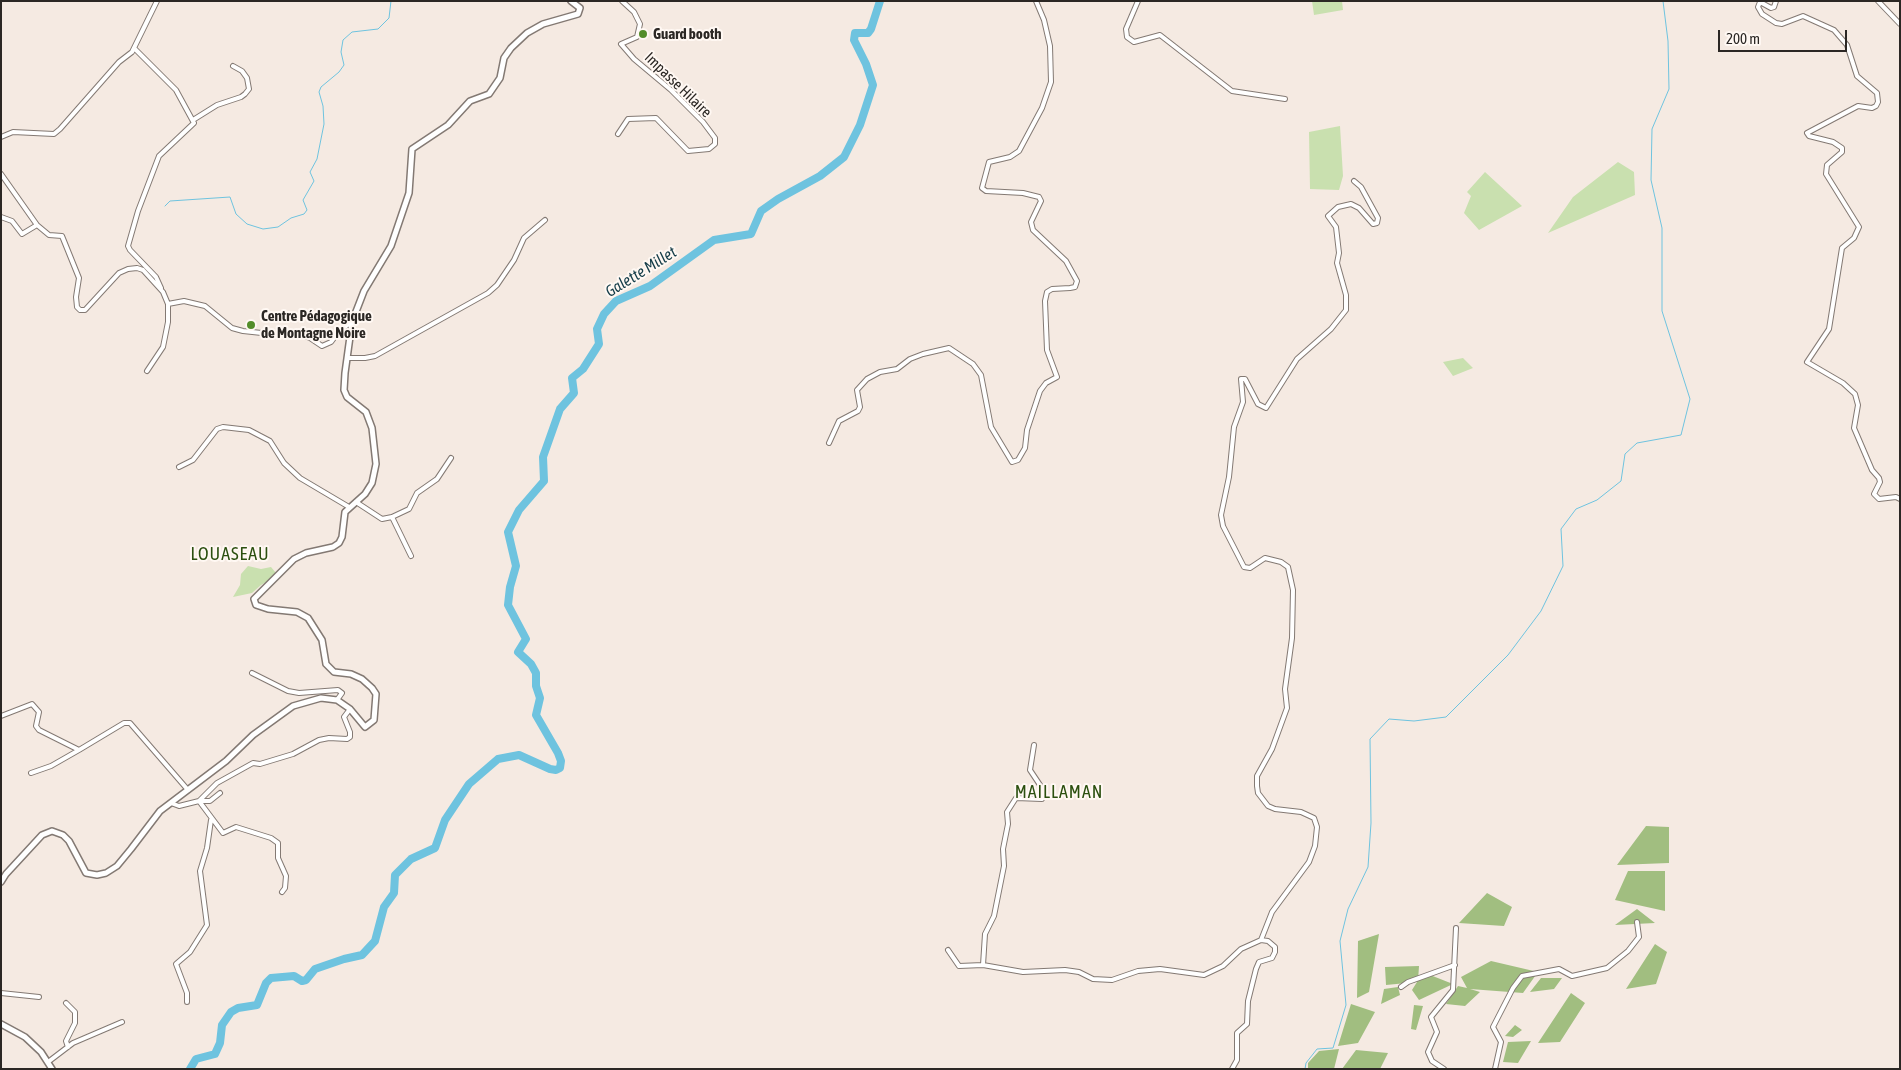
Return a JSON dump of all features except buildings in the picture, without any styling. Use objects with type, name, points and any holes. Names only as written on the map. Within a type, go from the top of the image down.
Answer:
[{"type":"street","points":[[1,137],[13,132],[54,134],[134,48],[157,1]]},
{"type":"street","points":[[1,882],[42,835],[52,832],[63,835],[69,841],[86,873],[97,875],[106,873],[117,866],[155,816],[226,761],[253,735],[293,706],[321,698],[337,700],[350,709],[365,727],[371,724],[376,707],[376,694],[362,679],[351,674],[334,672],[326,664],[322,640],[308,618],[297,612],[256,605],[254,600],[294,559],[306,553],[333,547],[339,543],[342,536],[345,512],[365,494],[372,483],[376,464],[372,428],[366,412],[347,397],[344,390],[347,358],[352,322],[364,290],[391,246],[409,193],[412,149],[448,125],[470,101],[489,94],[500,78],[504,58],[511,48],[527,33],[543,24],[578,14],[580,8],[571,1]]},
{"type":"street","name":"Impasse Hilaire","points":[[618,134],[628,119],[656,118],[688,151],[709,149],[715,144],[715,138],[703,122],[671,90],[634,59],[621,44],[637,37],[640,24],[634,12],[622,1]]},
{"type":"street","points":[[829,443],[838,421],[858,411],[860,406],[857,390],[867,379],[880,372],[897,369],[910,359],[923,354],[949,348],[973,364],[981,375],[991,427],[1012,462],[1018,460],[1025,448],[1027,430],[1040,391],[1046,383],[1057,377],[1047,350],[1045,301],[1048,292],[1052,289],[1074,287],[1077,281],[1066,261],[1033,230],[1031,222],[1041,201],[1040,197],[1023,193],[986,191],[982,188],[990,162],[1010,157],[1019,151],[1042,108],[1051,82],[1050,46],[1044,20],[1036,1]]},
{"type":"street","points":[[1138,1],[1126,29],[1127,37],[1134,42],[1160,35],[1232,91],[1285,99]]},
{"type":"street","points":[[1776,1],[1774,7],[1771,8],[1760,2],[1758,7],[1762,14],[1776,23],[1782,24],[1803,16],[1834,30],[1847,45],[1857,76],[1877,92],[1878,102],[1876,106],[1872,108],[1858,106],[1807,133],[1809,136],[1833,142],[1842,148],[1842,152],[1827,165],[1826,174],[1859,227],[1854,238],[1842,248],[1829,330],[1807,362],[1843,383],[1855,394],[1858,405],[1854,428],[1872,470],[1880,482],[1874,494],[1879,499],[1896,497],[1900,499]]},
{"type":"street","points":[[1878,1],[1900,24]]},
{"type":"street","points":[[134,48],[176,90],[193,120]]},
{"type":"street","points":[[146,370],[163,347],[168,322],[168,304],[156,276],[128,246],[159,156],[190,129],[193,120],[217,106],[241,97],[249,89],[247,78],[242,71],[233,66]]},
{"type":"street","points":[[1,174],[37,225],[49,235],[62,236],[79,278],[76,297],[77,307],[80,310],[85,310],[119,273],[128,269],[143,270],[163,292]]},
{"type":"street","points":[[1261,940],[1272,912],[1310,862],[1315,846],[1317,827],[1314,818],[1301,812],[1274,810],[1268,806],[1258,793],[1257,786],[1257,776],[1272,749],[1287,708],[1285,689],[1292,638],[1293,600],[1288,567],[1281,562],[1265,558],[1250,568],[1244,567],[1222,526],[1221,515],[1229,477],[1234,427],[1243,402],[1241,379],[1245,379],[1258,404],[1266,408],[1297,359],[1331,329],[1346,310],[1346,295],[1337,262],[1339,254],[1336,226],[1328,216],[1338,207],[1351,204],[1359,208],[1372,224],[1377,223],[1378,218],[1361,187],[1354,181]]},
{"type":"street","points":[[1,216],[12,221],[22,234],[37,225]]},
{"type":"street","points":[[347,358],[375,356],[488,293],[497,285],[514,260],[524,238],[545,220]]},
{"type":"street","points":[[168,304],[192,302],[215,313],[232,328],[258,333],[295,333],[310,338],[322,346],[331,342],[340,330],[352,322]]},
{"type":"street","points":[[179,467],[193,460],[217,429],[223,427],[250,430],[270,441],[284,463],[300,478],[349,507]]},
{"type":"street","points":[[356,502],[382,519],[392,517],[409,509],[417,493],[437,479],[450,458]]},
{"type":"street","points":[[392,517],[410,556]]},
{"type":"street","points":[[252,673],[288,690],[299,692],[338,690],[342,693],[337,700]]},
{"type":"street","points":[[1,716],[32,704],[39,712],[36,726],[39,730],[80,750]]},
{"type":"street","points":[[199,801],[217,783],[253,763],[260,764],[293,754],[324,739],[347,739],[350,737],[350,732],[344,717],[350,709]]},
{"type":"street","points":[[31,774],[51,766],[124,723],[130,723],[188,790]]},
{"type":"street","points":[[983,964],[985,934],[994,916],[1004,866],[1003,849],[1008,824],[1007,812],[1016,798],[1042,800],[1044,791],[1030,770],[1034,745]]},
{"type":"street","points":[[171,803],[179,806],[199,801],[210,801],[220,793]]},
{"type":"street","points":[[199,801],[211,820],[223,833],[236,827],[271,838],[278,843],[278,858],[286,876],[285,888],[282,892]]},
{"type":"street","points":[[187,1002],[187,993],[176,964],[190,952],[207,924],[200,871],[207,848],[211,820]]},
{"type":"street","points":[[1495,1069],[1501,1042],[1493,1027],[1513,988],[1522,976],[1559,969],[1572,976],[1607,968],[1628,950],[1638,937],[1637,922]]},
{"type":"street","points":[[1444,1069],[1432,1061],[1428,1052],[1437,1032],[1431,1017],[1454,990],[1456,928]]},
{"type":"street","points":[[948,950],[958,966],[983,964],[1024,972],[1065,970],[1079,972],[1093,979],[1112,980],[1138,970],[1160,969],[1204,975],[1223,966],[1241,949],[1261,940],[1268,941],[1275,947],[1275,952],[1272,958],[1259,962],[1256,969],[1252,982],[1247,1024],[1237,1033],[1237,1060],[1232,1069]]},
{"type":"street","points":[[1401,987],[1408,982],[1455,965]]},
{"type":"street","points":[[1,993],[39,997]]},
{"type":"street","points":[[66,1003],[75,1012],[75,1023],[66,1041],[68,1047]]},
{"type":"street","points":[[48,1062],[68,1047],[122,1022]]},
{"type":"street","points":[[1,1024],[25,1037],[52,1069]]},
{"type":"green space","points":[[1312,1],[1342,1],[1343,10],[1314,15]]},
{"type":"green space","points":[[1340,126],[1343,176],[1339,190],[1310,189],[1309,132]]},
{"type":"green space","points":[[1618,162],[1634,172],[1635,195],[1548,233],[1573,197]]},
{"type":"green space","points":[[1485,172],[1522,206],[1479,230],[1464,213],[1471,196],[1467,192]]},
{"type":"green space","points":[[1463,358],[1473,368],[1453,376],[1443,362]]},
{"type":"green space","points":[[248,566],[261,569],[271,567],[276,573],[273,578],[252,593],[233,597],[240,585],[241,574]]},
{"type":"green space","points":[[1646,826],[1669,827],[1669,863],[1617,865]]},
{"type":"green space","points":[[1628,871],[1665,871],[1665,911],[1615,900]]},
{"type":"green space","points":[[1487,893],[1512,907],[1504,926],[1459,923]]},
{"type":"green space","points":[[1637,909],[1655,923],[1615,925]]},
{"type":"green space","points":[[1379,934],[1369,992],[1357,998],[1358,941]]},
{"type":"green space","points":[[1655,944],[1667,952],[1656,984],[1626,989]]},
{"type":"green space","points":[[1491,961],[1538,972],[1523,993],[1470,989],[1480,992],[1465,1006],[1446,1004],[1458,986],[1467,988],[1461,977]]},
{"type":"green space","points":[[1419,966],[1418,981],[1425,973],[1453,984],[1419,1000],[1412,990],[1417,982],[1386,985],[1385,967]]},
{"type":"green space","points":[[1541,978],[1562,978],[1554,989],[1530,992]]},
{"type":"green space","points":[[1398,987],[1400,995],[1381,1004],[1384,989]]},
{"type":"green space","points":[[1571,993],[1585,1003],[1560,1042],[1538,1043]]},
{"type":"green space","points":[[1351,1004],[1375,1012],[1358,1043],[1338,1046]]},
{"type":"green space","points":[[1414,1005],[1423,1006],[1416,1030],[1411,1029]]},
{"type":"green space","points":[[1515,1025],[1522,1030],[1513,1037],[1505,1036]]},
{"type":"green space","points":[[1531,1041],[1518,1063],[1503,1062],[1508,1042]]},
{"type":"green space","points":[[1339,1049],[1334,1069],[1308,1069],[1308,1063],[1319,1051]]},
{"type":"green space","points":[[1356,1050],[1388,1053],[1380,1069],[1342,1069]]},
{"type":"waterway","points":[[165,206],[170,201],[230,197],[236,214],[247,224],[263,229],[278,227],[291,218],[304,214],[307,210],[303,200],[314,181],[310,172],[317,159],[324,124],[323,106],[319,92],[321,87],[339,72],[344,65],[341,52],[343,40],[352,32],[378,29],[389,18],[391,1]]},
{"type":"waterway","name":"Galette Millet","points":[[190,1069],[196,1059],[215,1054],[220,1043],[222,1025],[231,1012],[238,1008],[257,1005],[266,983],[271,978],[294,976],[302,981],[306,980],[315,969],[362,955],[375,941],[384,907],[394,893],[395,875],[411,859],[435,848],[445,820],[469,784],[498,759],[519,755],[550,769],[556,770],[560,768],[561,761],[558,753],[536,715],[540,698],[536,686],[536,673],[531,664],[518,652],[526,639],[508,605],[510,587],[516,566],[508,532],[519,510],[544,481],[543,457],[560,409],[574,393],[572,378],[583,369],[599,344],[597,329],[604,314],[616,301],[650,286],[714,240],[751,234],[761,211],[778,199],[820,176],[844,157],[860,125],[873,85],[866,64],[854,40],[855,33],[868,33],[880,1]]},
{"type":"waterway","points":[[1305,1069],[1306,1063],[1317,1049],[1333,1048],[1346,1005],[1340,941],[1348,909],[1368,867],[1371,823],[1370,739],[1389,719],[1414,721],[1446,717],[1508,655],[1541,611],[1563,566],[1561,529],[1576,509],[1597,500],[1621,481],[1625,454],[1637,443],[1681,435],[1690,399],[1662,311],[1662,228],[1651,180],[1652,129],[1669,89],[1668,41],[1663,1]]},
{"type":"place","name":"Guard booth","points":[[643,34]]},
{"type":"place","name":"Centre Pédagogique de Montagne Noire","points":[[251,325]]},
{"type":"district","name":"LOUASEAU","points":[[230,554]]},
{"type":"district","name":"MAILLAMAN","points":[[1059,792]]}]
